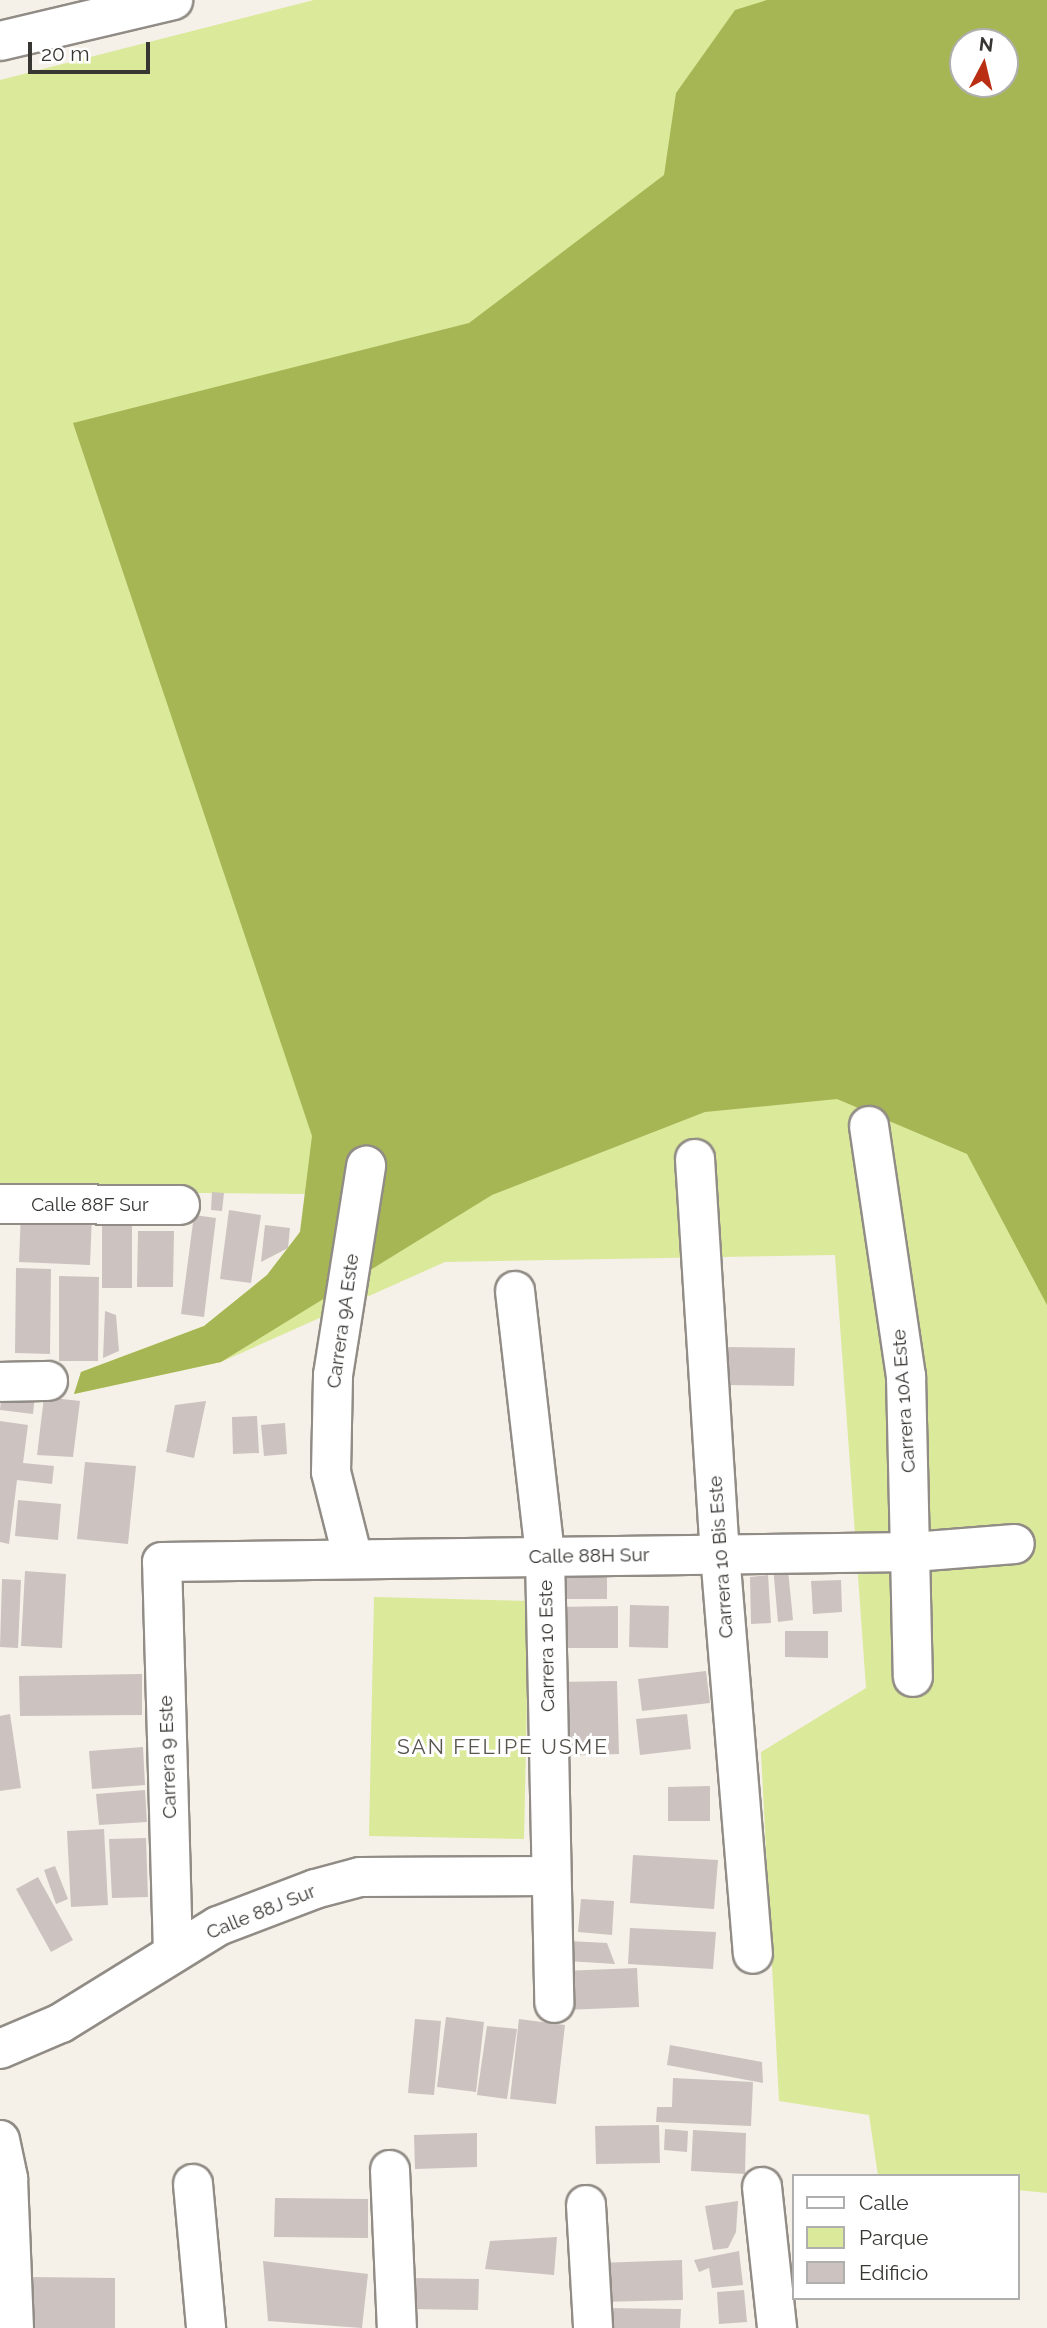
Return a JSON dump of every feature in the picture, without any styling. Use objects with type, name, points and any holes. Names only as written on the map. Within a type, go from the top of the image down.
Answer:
[{"type":"street","points":[[0,41],[173,0]]},
{"type":"street","name":"Carrera 10A Este","points":[[869,1126],[906,1376],[913,1552],[913,1677]]},
{"type":"street","name":"Carrera 10 Bis Este","points":[[695,1159],[720,1555],[753,1954]]},
{"type":"street","name":"Carrera 9A Este","points":[[353,1559],[331,1472],[333,1375],[366,1166]]},
{"type":"street","name":"Calle 88F Sur","points":[[0,1204],[180,1205]]},
{"type":"street","name":"Carrera 10 Este","points":[[514,1291],[545,1556],[554,2003]]},
{"type":"street","points":[[0,1382],[48,1381]]},
{"type":"street","name":"Calle 88H Sur","points":[[162,1562],[913,1552],[1015,1544]]},
{"type":"street","name":"Carrera 9 Este","points":[[162,1562],[173,1953]]},
{"type":"street","name":"Calle 88J Sur","points":[[0,2049],[61,2023],[218,1926],[360,1877],[551,1876]]},
{"type":"street","points":[[0,2140],[8,2179],[13,2328]]},
{"type":"street","points":[[390,2170],[397,2328]]},
{"type":"street","points":[[193,2184],[206,2328]]},
{"type":"street","points":[[762,2188],[777,2328]]},
{"type":"street","points":[[586,2205],[593,2328]]},
{"type":"green space","points":[[314,0],[1047,0],[1047,2193],[1019,2190],[1019,2174],[878,2174],[869,2115],[779,2101],[761,1752],[866,1688],[835,1255],[445,1262],[221,1362],[74,1394],[81,1372],[204,1326],[267,1275],[300,1232],[305,1194],[0,1191],[0,80]]},
{"type":"green space","points":[[767,0],[1047,0],[1047,1305],[967,1154],[837,1099],[705,1112],[492,1195],[221,1362],[74,1394],[81,1372],[204,1326],[267,1275],[300,1232],[312,1136],[73,423],[469,323],[664,175],[676,93],[735,10]]},
{"type":"green space","points":[[374,1597],[529,1601],[524,1839],[369,1836]]},
{"type":"building","points":[[212,1192],[224,1193],[222,1211],[211,1210]]},
{"type":"building","points":[[229,1210],[261,1215],[251,1283],[220,1279]]},
{"type":"building","points":[[21,1212],[92,1215],[90,1265],[19,1262]]},
{"type":"building","points":[[194,1215],[216,1218],[204,1317],[181,1314]]},
{"type":"building","points":[[102,1216],[132,1216],[132,1288],[102,1288]]},
{"type":"building","points":[[265,1225],[290,1228],[288,1248],[261,1262]]},
{"type":"building","points":[[138,1231],[174,1231],[173,1287],[137,1287]]},
{"type":"building","points":[[16,1268],[51,1269],[50,1354],[15,1353]]},
{"type":"building","points":[[59,1276],[99,1277],[98,1361],[59,1361]]},
{"type":"building","points":[[105,1311],[116,1315],[119,1351],[103,1358]]},
{"type":"building","points":[[725,1347],[795,1348],[794,1386],[725,1385]]},
{"type":"building","points":[[2,1390],[35,1395],[33,1414],[0,1410]]},
{"type":"building","points":[[44,1397],[80,1401],[73,1457],[37,1455]]},
{"type":"building","points":[[206,1401],[194,1458],[166,1452],[175,1405]]},
{"type":"building","points":[[257,1416],[259,1453],[233,1454],[232,1417]]},
{"type":"building","points":[[0,1421],[28,1425],[23,1463],[54,1466],[52,1484],[17,1480],[9,1544],[0,1542]]},
{"type":"building","points":[[285,1423],[287,1454],[264,1456],[261,1425]]},
{"type":"building","points":[[85,1462],[136,1466],[128,1544],[77,1539]]},
{"type":"building","points":[[18,1500],[61,1504],[58,1540],[15,1536]]},
{"type":"building","points":[[773,1566],[788,1570],[793,1620],[778,1622]]},
{"type":"building","points":[[25,1571],[66,1574],[62,1648],[21,1646]]},
{"type":"building","points":[[557,1573],[607,1573],[607,1599],[557,1599]]},
{"type":"building","points":[[768,1575],[771,1623],[751,1624],[750,1577]]},
{"type":"building","points":[[2,1579],[21,1580],[18,1648],[0,1647]]},
{"type":"building","points":[[841,1580],[842,1612],[813,1614],[811,1581]]},
{"type":"building","points":[[630,1605],[669,1606],[668,1648],[629,1647]]},
{"type":"building","points":[[618,1606],[618,1648],[556,1648],[555,1607]]},
{"type":"building","points":[[785,1631],[828,1631],[828,1658],[785,1657]]},
{"type":"building","points":[[706,1671],[710,1703],[642,1711],[638,1679]]},
{"type":"building","points":[[142,1674],[142,1715],[20,1716],[19,1676]]},
{"type":"building","points":[[617,1681],[619,1754],[559,1756],[557,1682]]},
{"type":"building","points":[[10,1714],[21,1788],[0,1791],[0,1716]]},
{"type":"building","points":[[687,1714],[691,1749],[640,1755],[636,1719]]},
{"type":"building","points":[[143,1747],[145,1785],[92,1789],[89,1751]]},
{"type":"building","points":[[710,1786],[710,1821],[668,1821],[668,1787]]},
{"type":"building","points":[[145,1790],[147,1822],[99,1825],[96,1794]]},
{"type":"building","points":[[104,1829],[108,1905],[71,1907],[67,1831]]},
{"type":"building","points":[[146,1838],[148,1897],[112,1898],[109,1839]]},
{"type":"building","points":[[633,1855],[718,1860],[714,1909],[630,1903]]},
{"type":"building","points":[[55,1866],[68,1899],[56,1904],[44,1870]]},
{"type":"building","points":[[38,1877],[73,1940],[51,1952],[16,1889]]},
{"type":"building","points":[[581,1899],[614,1901],[612,1935],[578,1932]]},
{"type":"building","points":[[630,1928],[716,1932],[713,1969],[628,1964]]},
{"type":"building","points":[[568,1941],[607,1943],[615,1964],[567,1961]]},
{"type":"building","points":[[637,1968],[639,2007],[564,2010],[562,1971]]},
{"type":"building","points":[[446,2017],[484,2022],[476,2092],[437,2087]]},
{"type":"building","points":[[415,2019],[441,2021],[434,2095],[408,2093]]},
{"type":"building","points":[[519,2019],[565,2025],[556,2104],[510,2099]]},
{"type":"building","points":[[487,2026],[517,2029],[507,2099],[477,2095]]},
{"type":"building","points":[[670,2045],[762,2062],[763,2083],[667,2065]]},
{"type":"building","points":[[673,2078],[753,2082],[751,2126],[656,2122],[657,2107],[672,2107]]},
{"type":"building","points":[[659,2125],[660,2163],[596,2164],[595,2126]]},
{"type":"building","points":[[665,2129],[688,2131],[687,2152],[664,2150]]},
{"type":"building","points":[[693,2130],[746,2133],[745,2174],[691,2171]]},
{"type":"building","points":[[477,2133],[477,2167],[415,2169],[414,2135]]},
{"type":"building","points":[[275,2198],[368,2199],[368,2238],[274,2237]]},
{"type":"building","points":[[738,2201],[736,2232],[728,2248],[713,2250],[705,2206]]},
{"type":"building","points":[[557,2237],[554,2275],[485,2269],[490,2241]]},
{"type":"building","points":[[739,2251],[743,2285],[712,2288],[709,2268],[699,2272],[694,2260]]},
{"type":"building","points":[[682,2260],[683,2300],[599,2302],[598,2263]]},
{"type":"building","points":[[263,2261],[368,2274],[362,2328],[268,2321]]},
{"type":"building","points":[[30,2277],[115,2278],[115,2328],[30,2328]]},
{"type":"building","points":[[408,2278],[479,2279],[478,2310],[407,2309]]},
{"type":"building","points":[[744,2290],[747,2322],[719,2324],[717,2292]]},
{"type":"building","points":[[603,2308],[681,2309],[680,2328],[603,2328]]},
{"type":"district","name":"SAN FELIPE USME","points":[[503,1747]]}]
